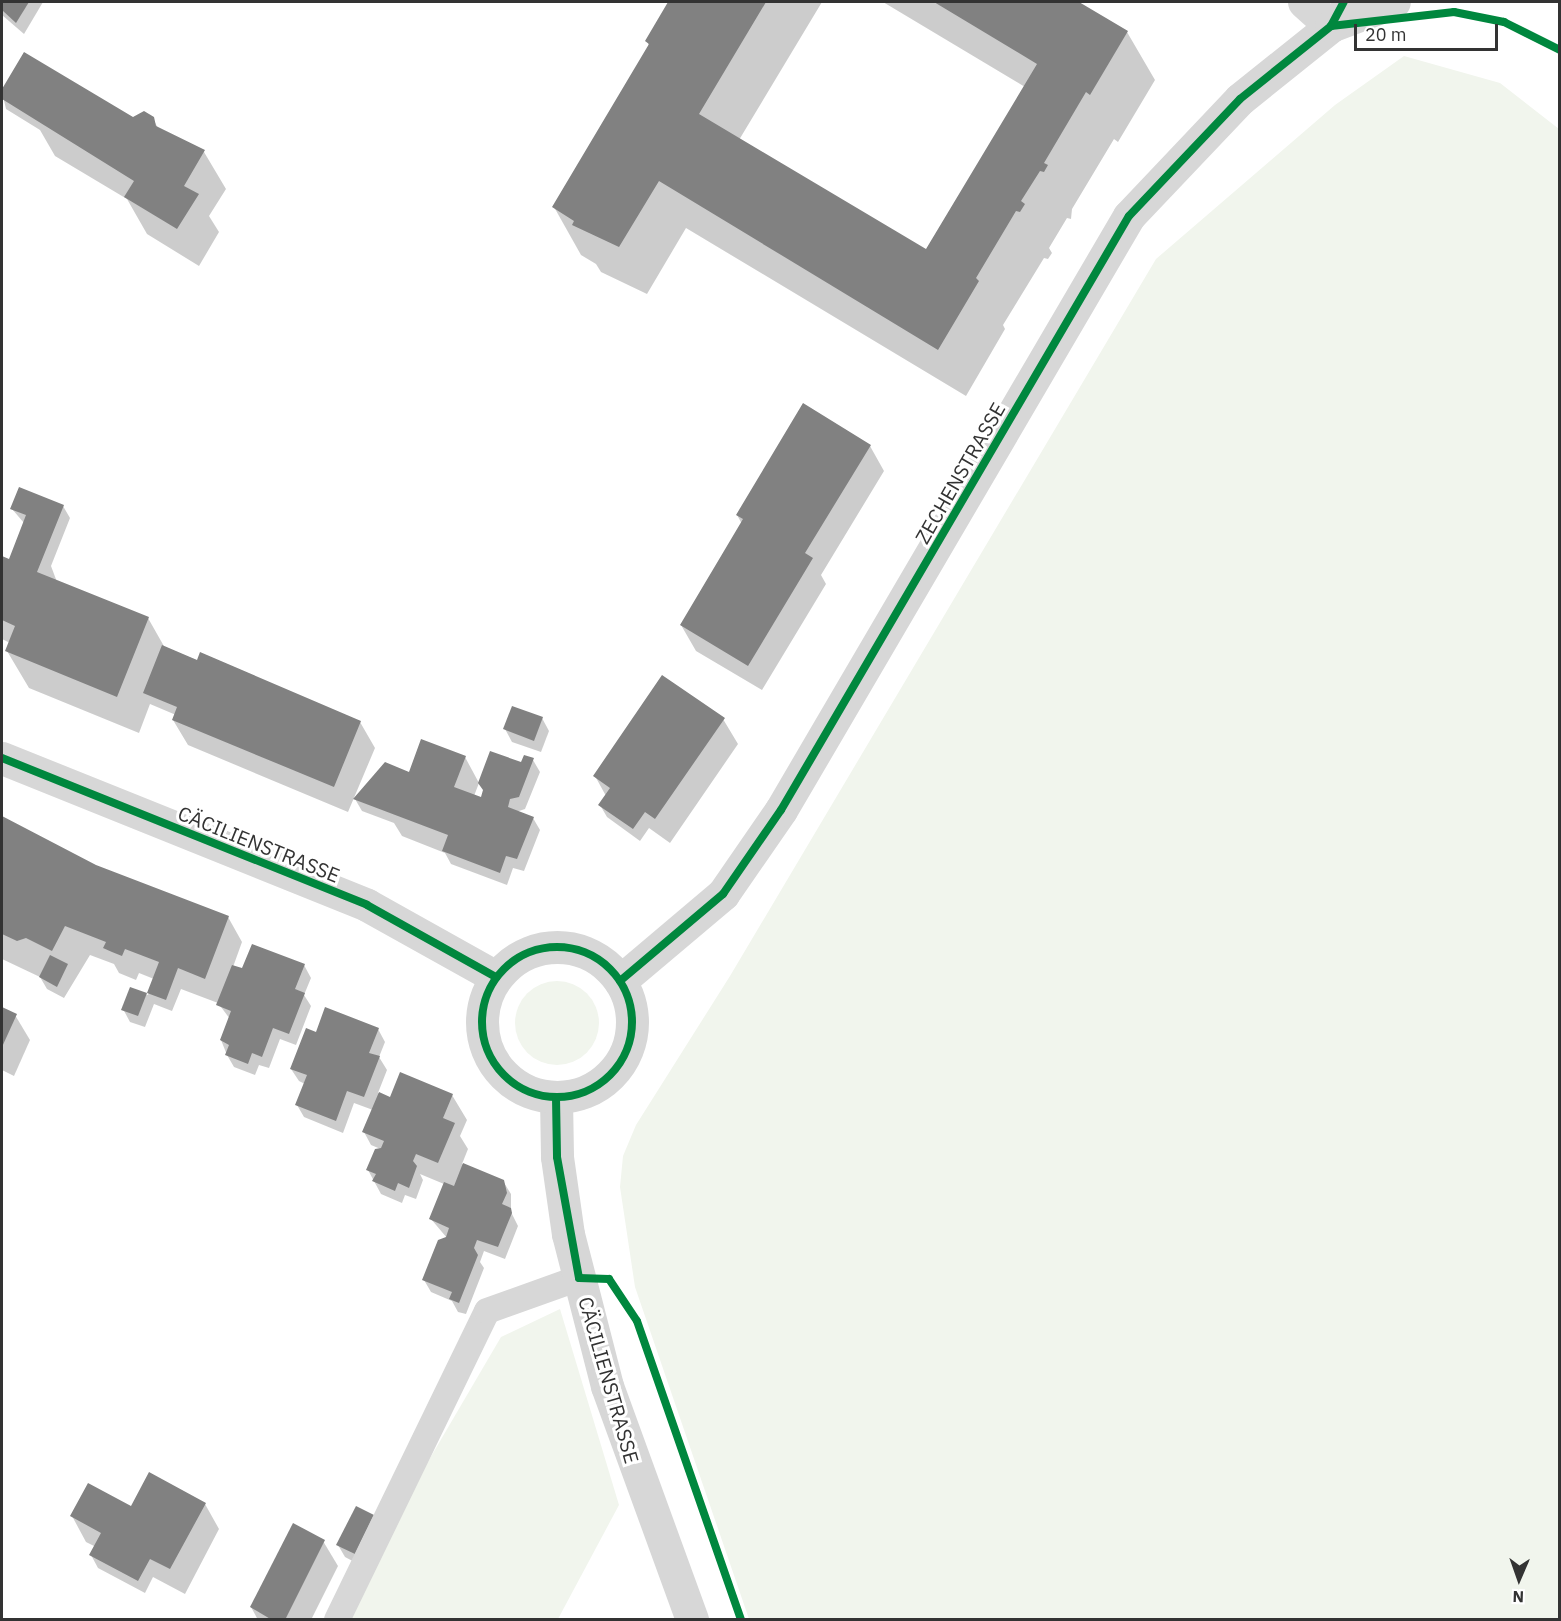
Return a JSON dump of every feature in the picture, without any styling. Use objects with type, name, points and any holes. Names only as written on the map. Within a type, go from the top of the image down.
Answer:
[{"type":"street","points":[[1304,2],[1331,26]]},
{"type":"street","name":"ZECHENSTRASSE","points":[[620,981],[723,894],[781,810],[1129,216],[1240,99],[1331,26],[1353,2]]},
{"type":"street","name":"ZECHENSTRASSE","points":[[1331,26],[1394,2]]},
{"type":"street","name":"CÄCILIENSTRASSE","points":[[2,758],[368,905],[496,977]]},
{"type":"street","points":[[559,946],[597,959],[620,981],[629,1000],[632,1019],[630,1040],[622,1058],[595,1087],[556,1098],[533,1094],[512,1082],[490,1055],[481,1021],[485,998],[496,977],[520,957],[535,950],[559,946]]},
{"type":"street","name":"CÄCILIENSTRASSE","points":[[556,1098],[557,1157],[579,1278],[607,1386],[692,1620]]},
{"type":"lane","points":[[337,1620],[487,1311],[579,1278]]},
{"type":"shaded area","points":[[1404,56],[1500,83],[1559,129],[1559,1619],[749,1619],[635,1287],[620,1187],[623,1156],[636,1125],[730,976],[1156,259],[1335,105]]},
{"type":"shaded area","points":[[557,981],[573,984],[587,993],[596,1007],[599,1023],[596,1039],[587,1053],[573,1062],[557,1065],[541,1062],[527,1053],[518,1039],[515,1023],[518,1007],[527,993],[541,984]]},
{"type":"shaded area","points":[[560,1309],[619,1505],[558,1619],[344,1620],[419,1477],[501,1337]]},
{"type":"building","points":[[2,2],[29,2],[16,23],[2,10]]},
{"type":"building","points":[[668,2],[766,2],[699,114],[926,249],[1037,64],[934,2],[1079,2],[1128,31],[1090,95],[1086,92],[1044,163],[1048,165],[1044,172],[1040,171],[1021,201],[1025,204],[1020,212],[1016,211],[976,278],[979,281],[938,350],[659,181],[619,247],[572,225],[574,221],[552,207],[649,44],[645,41]]},
{"type":"building","points":[[24,52],[133,117],[144,111],[154,117],[156,126],[205,150],[184,186],[199,194],[177,229],[124,197],[134,181],[2,99],[2,89]]},
{"type":"building","points":[[803,403],[871,445],[805,553],[813,558],[748,666],[680,625],[743,519],[736,515]]},
{"type":"building","points":[[19,487],[64,505],[37,572],[149,617],[117,697],[5,651],[15,626],[2,620],[2,556],[9,559],[26,515],[10,509]]},
{"type":"building","points":[[162,645],[197,660],[200,652],[361,721],[334,787],[172,720],[177,707],[143,693]]},
{"type":"building","points":[[662,675],[725,718],[655,819],[645,812],[633,829],[598,805],[610,788],[593,776]]},
{"type":"building","points":[[512,706],[543,717],[534,741],[503,729]]},
{"type":"building","points":[[421,739],[466,756],[454,787],[481,797],[483,790],[478,783],[490,751],[521,762],[524,755],[534,758],[519,797],[510,799],[508,807],[534,817],[517,859],[506,856],[500,873],[442,851],[448,835],[353,799],[385,762],[409,772]]},
{"type":"building","points":[[2,816],[96,865],[229,916],[205,979],[178,968],[166,1000],[147,993],[159,962],[125,949],[122,956],[103,948],[106,942],[65,926],[52,951],[26,938],[17,941],[2,934]]},
{"type":"building","points":[[252,944],[305,964],[295,989],[305,993],[289,1034],[273,1028],[262,1057],[252,1053],[248,1064],[225,1055],[229,1045],[220,1040],[231,1011],[216,1005],[232,965],[242,968]]},
{"type":"building","points":[[50,955],[68,964],[57,987],[39,977]]},
{"type":"building","points":[[130,987],[147,993],[138,1016],[121,1010]]},
{"type":"building","points":[[2,1007],[17,1014],[2,1047]]},
{"type":"building","points":[[325,1007],[379,1028],[369,1053],[380,1056],[364,1097],[347,1091],[336,1121],[295,1105],[307,1075],[290,1069],[306,1028],[316,1032]]},
{"type":"building","points":[[400,1072],[453,1094],[443,1118],[455,1123],[438,1163],[416,1154],[413,1161],[417,1166],[409,1188],[398,1183],[395,1191],[372,1181],[376,1174],[366,1170],[375,1149],[381,1148],[384,1141],[362,1132],[379,1092],[390,1097]]},
{"type":"building","points":[[463,1163],[504,1180],[507,1193],[502,1204],[511,1208],[512,1213],[498,1247],[477,1240],[474,1248],[478,1255],[459,1303],[449,1299],[452,1292],[422,1280],[438,1240],[446,1237],[449,1228],[429,1219],[444,1182],[454,1186]]},
{"type":"building","points":[[149,1472],[206,1503],[170,1569],[150,1559],[138,1581],[89,1555],[101,1533],[70,1516],[88,1483],[131,1506]]},
{"type":"building","points":[[356,1506],[374,1515],[355,1554],[336,1545]]},
{"type":"building","points":[[293,1523],[325,1540],[285,1620],[272,1620],[250,1607]]},
{"type":"cycle path","points":[[620,981],[723,894],[781,810],[1129,216],[1240,99],[1331,26],[1344,2]]},
{"type":"cycle path","points":[[1331,26],[1454,12],[1504,22],[1560,50]]},
{"type":"cycle path","points":[[2,758],[367,905],[496,977]]},
{"type":"cycle path","points":[[557,947],[572,948],[586,953],[610,969],[626,993],[631,1007],[632,1022],[631,1037],[626,1051],[610,1075],[586,1091],[572,1096],[557,1097],[542,1096],[528,1091],[504,1075],[488,1051],[483,1037],[482,1022],[483,1007],[488,993],[504,969],[528,953],[542,948],[557,947]]},
{"type":"cycle path","points":[[556,1098],[557,1157],[579,1278],[609,1279],[637,1321],[741,1620]]}]
